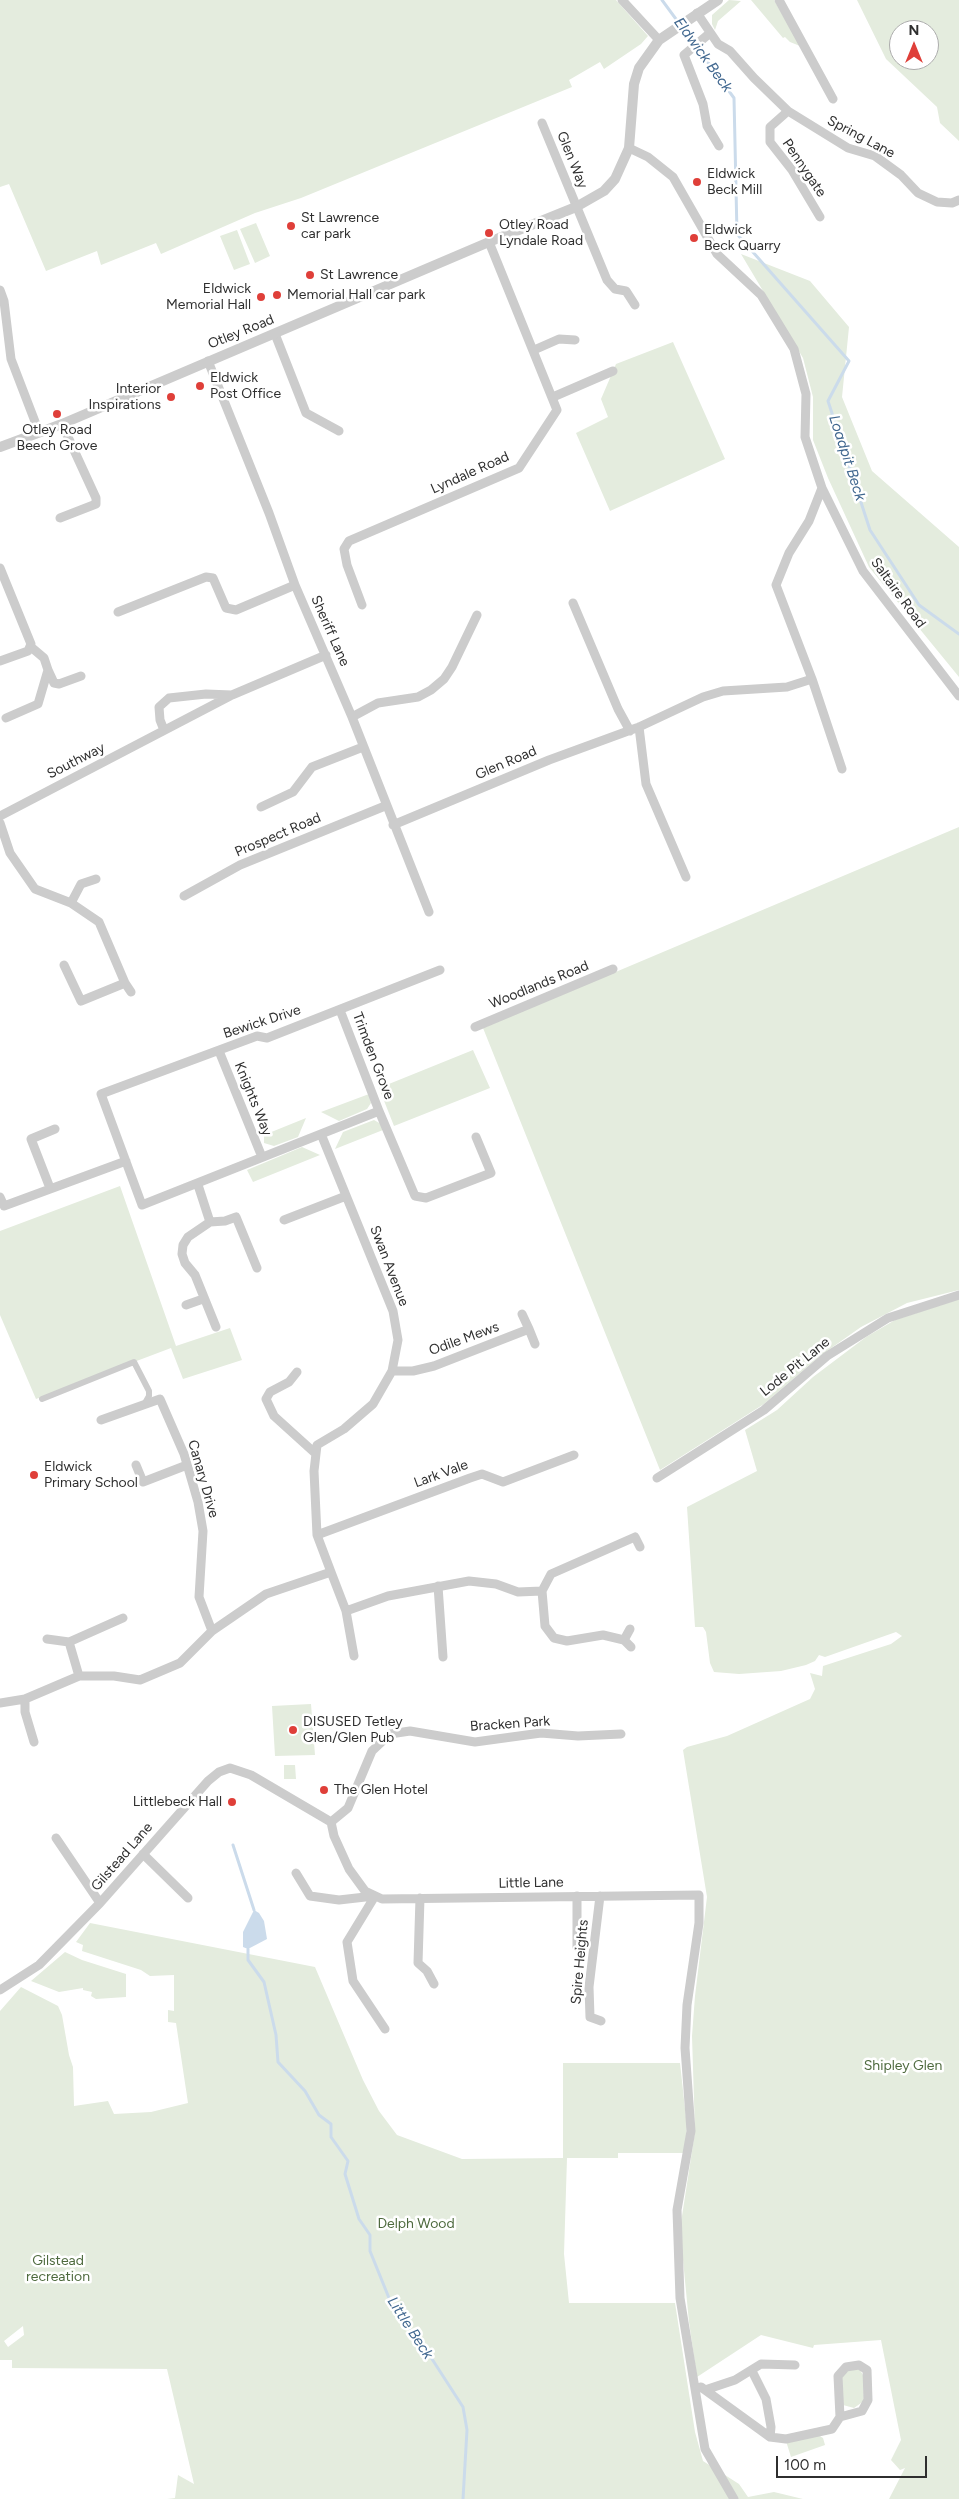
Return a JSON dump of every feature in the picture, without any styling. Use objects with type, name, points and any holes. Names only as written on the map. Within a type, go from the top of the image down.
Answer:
[{"type":"street","points":[[622,0],[659,40]]},
{"type":"street","name":"Otley Road","points":[[0,446],[62,424],[489,242],[576,207],[604,191],[615,179],[629,148],[635,76],[659,40],[718,0]]},
{"type":"street","points":[[779,0],[833,99]]},
{"type":"street","name":"Spring Lane","points":[[697,13],[718,44],[730,51],[754,78],[788,111],[848,148],[875,156],[901,175],[918,193],[937,202],[952,203],[959,200]]},
{"type":"street","points":[[710,33],[684,55],[703,104],[707,126],[719,146]]},
{"type":"street","name":"Pennygate","points":[[788,111],[770,127],[770,142],[792,170],[820,217]]},
{"type":"street","name":"Glen Way","points":[[542,123],[607,280],[615,289],[626,291],[635,305]]},
{"type":"street","name":"Saltaire Road","points":[[629,148],[648,157],[674,177],[717,254],[762,295],[794,349],[806,394],[805,437],[822,488],[863,571],[959,696]]},
{"type":"street","name":"Lyndale Road","points":[[362,605],[347,565],[344,549],[349,541],[519,468],[558,410],[489,242]]},
{"type":"street","points":[[0,290],[4,300],[10,359],[39,432]]},
{"type":"street","points":[[275,334],[306,413],[339,431]]},
{"type":"street","points":[[534,350],[559,339],[575,340]]},
{"type":"street","name":"Sheriff Lane","points":[[208,361],[269,513],[295,585],[352,717],[385,806],[429,912]]},
{"type":"street","points":[[553,397],[613,371]]},
{"type":"street","points":[[60,518],[96,504],[96,498],[62,424]]},
{"type":"street","points":[[822,488],[809,521],[789,553],[776,585],[812,679],[842,769]]},
{"type":"street","points":[[0,568],[31,648],[44,658],[54,683],[59,684],[81,676]]},
{"type":"street","points":[[118,612],[206,577],[213,578],[226,608],[236,610],[295,585]]},
{"type":"street","points":[[573,603],[618,709],[635,729],[646,784],[686,877]]},
{"type":"street","points":[[352,717],[378,704],[418,697],[431,690],[444,679],[452,667],[477,615]]},
{"type":"street","points":[[0,661],[28,651],[31,648]]},
{"type":"street","name":"Southway","points":[[0,816],[232,695],[326,654]]},
{"type":"street","points":[[6,718],[38,704],[48,670]]},
{"type":"street","name":"Glen Road","points":[[394,826],[549,760],[635,729],[703,697],[723,691],[787,688],[812,679]]},
{"type":"street","name":"Southway","points":[[164,730],[158,713],[163,702],[169,698],[206,694],[232,695]]},
{"type":"street","points":[[261,807],[293,792],[312,767],[363,747]]},
{"type":"street","name":"Prospect Road","points":[[184,896],[240,865],[385,806]]},
{"type":"street","points":[[0,823],[10,853],[35,889],[72,903],[99,922],[125,983],[131,992]]},
{"type":"street","points":[[72,903],[81,884],[96,879]]},
{"type":"street","points":[[64,965],[81,1001],[125,983]]},
{"type":"street","name":"Woodlands Road","points":[[475,1027],[613,969]]},
{"type":"street","name":"Bewick Drive","points":[[126,1161],[102,1094],[257,1036],[267,1038],[440,970]]},
{"type":"street","name":"Trimden Grove","points":[[340,1010],[379,1112],[415,1196],[426,1198],[491,1173],[476,1137]]},
{"type":"street","name":"Knights Way","points":[[219,1051],[262,1157]]},
{"type":"street","points":[[1,1200],[4,1206],[126,1161],[142,1205],[198,1185],[262,1157],[379,1112]]},
{"type":"street","points":[[50,1188],[31,1139],[55,1129]]},
{"type":"street","name":"Swan Avenue","points":[[316,1454],[317,1445],[344,1429],[373,1404],[392,1372],[398,1340],[393,1310],[321,1134]]},
{"type":"street","points":[[198,1185],[210,1222]]},
{"type":"street","points":[[284,1220],[346,1196]]},
{"type":"street","points":[[216,1327],[195,1275],[185,1263],[182,1254],[183,1245],[188,1237],[210,1222],[225,1221],[236,1217],[256,1268]]},
{"type":"street","name":"Lode Pit Lane","points":[[657,1478],[764,1410],[827,1356],[888,1318],[959,1295]]},
{"type":"street","points":[[186,1305],[204,1299]]},
{"type":"street","points":[[522,1314],[535,1344]]},
{"type":"street","name":"Odile Mews","points":[[392,1372],[413,1371],[434,1366],[529,1329]]},
{"type":"street","points":[[42,1399],[134,1362],[149,1391],[149,1396],[145,1403],[101,1420]]},
{"type":"street","points":[[297,1372],[289,1382],[270,1392],[266,1399],[274,1416],[316,1454],[314,1471],[317,1535],[346,1611],[354,1656]]},
{"type":"street","name":"Canary Drive","points":[[145,1403],[160,1399],[187,1465],[203,1531],[199,1597],[212,1631]]},
{"type":"street","name":"Lark Vale","points":[[317,1535],[482,1474],[503,1482],[574,1455]]},
{"type":"street","points":[[136,1465],[143,1482],[187,1465]]},
{"type":"street","points":[[631,1647],[624,1640],[603,1635],[567,1641],[554,1638],[545,1626],[542,1591],[551,1574],[635,1537],[640,1547]]},
{"type":"street","points":[[0,1704],[25,1699],[79,1676],[114,1676],[140,1680],[180,1663],[212,1631],[266,1594],[330,1572]]},
{"type":"street","points":[[346,1611],[388,1596],[469,1581],[496,1584],[518,1592],[542,1591]]},
{"type":"street","points":[[438,1586],[443,1657]]},
{"type":"street","points":[[47,1639],[69,1642],[123,1618]]},
{"type":"street","points":[[624,1640],[630,1629]]},
{"type":"street","points":[[69,1642],[79,1676]]},
{"type":"street","points":[[25,1699],[25,1712],[34,1742]]},
{"type":"street","name":"Bracken Park","points":[[331,1822],[348,1808],[372,1751],[390,1734],[410,1731],[476,1742],[541,1733],[578,1736],[621,1734]]},
{"type":"street","name":"Gilstead Lane","points":[[0,1990],[40,1964],[100,1903],[208,1781],[219,1772],[230,1768],[251,1775],[331,1822]]},
{"type":"street","name":"Little Lane","points":[[331,1822],[334,1836],[349,1869],[364,1891],[382,1899],[699,1895],[699,1923],[686,2005],[685,2048],[691,2131],[677,2210],[680,2298],[694,2383]]},
{"type":"street","points":[[56,1838],[100,1903]]},
{"type":"street","points":[[143,1854],[188,1898]]},
{"type":"street","points":[[296,1873],[310,1896],[339,1900],[374,1896]]},
{"type":"street","points":[[374,1896],[348,1942],[353,1981],[385,2029]]},
{"type":"street","points":[[577,1896],[577,1947]]},
{"type":"street","name":"Spire Heights","points":[[600,1896],[589,1987],[590,2018],[601,2021]]},
{"type":"street","points":[[420,1898],[418,1963],[427,1971],[434,1984]]},
{"type":"street","points":[[705,2390],[735,2380],[761,2364],[795,2365]]},
{"type":"street","points":[[694,2383],[770,2437],[786,2439],[832,2428],[840,2417],[838,2376],[846,2367],[859,2364],[867,2370],[868,2400],[862,2412],[840,2417]]},
{"type":"street","points":[[752,2371],[766,2399],[771,2428],[770,2437]]},
{"type":"street","points":[[694,2383],[705,2449],[734,2499]]},
{"type":"green space","points":[[0,0],[616,0],[648,36],[641,44],[604,69],[600,62],[569,80],[572,87],[301,198],[255,213],[161,254],[156,243],[101,265],[97,251],[46,271],[9,184],[0,187]]},
{"type":"green space","points":[[729,0],[741,1],[718,21],[715,30],[712,24],[712,15]]},
{"type":"green space","points":[[751,0],[774,0],[800,46],[790,42],[785,37],[783,38]]},
{"type":"green space","points":[[857,0],[959,0],[959,141],[940,123],[937,107],[898,70],[939,70],[939,20],[889,20],[889,62]]},
{"type":"green space","points":[[256,223],[270,256],[255,263],[240,229]]},
{"type":"green space","points":[[237,230],[250,264],[234,270],[220,236]]},
{"type":"green space","points":[[741,254],[810,281],[849,327],[842,397],[872,471],[959,547],[959,677],[869,567],[828,478],[813,440],[813,397],[803,358]]},
{"type":"green space","points":[[673,342],[725,459],[610,511],[576,433],[608,417],[601,399],[616,364]]},
{"type":"green space","points":[[959,827],[959,1290],[907,1303],[861,1327],[820,1356],[764,1404],[660,1470],[483,1028]]},
{"type":"green space","points":[[473,1050],[490,1088],[394,1126],[379,1088]]},
{"type":"green space","points":[[369,1094],[371,1103],[367,1109],[339,1121],[321,1112]]},
{"type":"green space","points":[[306,1118],[298,1137],[274,1146],[264,1143],[264,1135]]},
{"type":"green space","points":[[374,1120],[381,1124],[383,1130],[335,1149],[343,1132]]},
{"type":"green space","points":[[302,1147],[320,1155],[253,1182],[247,1170]]},
{"type":"green space","points":[[120,1186],[176,1346],[230,1328],[242,1360],[183,1379],[171,1348],[36,1399],[0,1315],[0,1231]]},
{"type":"green space","name":"Shipley Glen","points":[[959,1299],[959,2499],[889,2499],[905,2468],[900,2470],[891,2460],[901,2440],[881,2340],[814,2345],[813,2348],[761,2335],[697,2377],[689,2322],[680,2229],[695,2132],[692,2036],[707,1897],[683,1750],[687,1747],[727,1736],[810,1699],[815,1689],[810,1673],[822,1676],[823,1666],[891,1644],[902,1636],[896,1632],[825,1657],[819,1655],[815,1661],[806,1665],[781,1671],[739,1674],[714,1672],[710,1663],[706,1632],[703,1627],[695,1627],[687,1507],[757,1471],[745,1430],[777,1410],[813,1377],[866,1337],[895,1320]]},
{"type":"green space","name":"DISUSED Tetley Glen/Glen Pub","points":[[311,1704],[315,1755],[275,1756],[272,1706]]},
{"type":"green space","points":[[284,1765],[295,1765],[296,1779],[284,1779]]},
{"type":"green space","points":[[90,1923],[315,1967],[363,2080],[379,2111],[397,2135],[462,2159],[563,2158],[563,2063],[680,2063],[687,2127],[684,2153],[618,2153],[618,2158],[567,2158],[564,2254],[569,2303],[675,2303],[695,2432],[703,2461],[739,2484],[748,2497],[774,2492],[803,2499],[167,2499],[175,2498],[178,2475],[194,2484],[167,2369],[12,2368],[12,2360],[0,2360],[0,2011],[21,1987],[58,2006],[62,2015],[73,2067],[74,2106],[108,2101],[114,2114],[151,2112],[188,2103],[176,2023],[168,2022],[168,2010],[174,2011],[174,1975],[150,1976],[141,1970],[82,1951],[83,1945],[76,1942]],"holes":[[[23,2326],[24,2335],[8,2347],[4,2341]]]},
{"type":"green space","points":[[65,1952],[82,1960],[126,1974],[126,1997],[96,1999],[91,1996],[92,1992],[83,1990],[83,1988],[59,1992],[31,1981]]},
{"type":"green space","points":[[855,2368],[860,2370],[863,2375],[864,2401],[854,2408],[843,2405],[842,2377],[848,2369]]},
{"type":"green space","points":[[818,2435],[823,2438],[825,2445],[791,2457],[786,2441]]},
{"type":"water","points":[[254,1910],[259,1913],[264,1921],[267,1939],[248,1949],[243,1947],[243,1932]]},
{"type":"waterway","name":"Loadpit Beck","points":[[662,0],[734,98],[737,234],[849,361],[828,401],[870,530],[919,605],[959,634]]},
{"type":"waterway","name":"Little Beck","points":[[233,1845],[254,1910]]},
{"type":"waterway","name":"Little Beck","points":[[248,1949],[248,1960],[264,1982],[276,2035],[278,2062],[305,2091],[319,2115],[331,2124],[331,2137],[348,2161],[345,2174],[359,2219],[370,2235],[370,2251],[391,2303],[402,2321],[421,2342],[463,2407],[467,2430],[463,2499]]},
{"type":"place","name":"Eldwick Beck Mill","points":[[697,182]]},
{"type":"place","name":"St Lawrence car park","points":[[291,226]]},
{"type":"place","name":"Otley Road Lyndale Road","points":[[489,233]]},
{"type":"place","name":"Eldwick Beck Quarry","points":[[694,238]]},
{"type":"place","name":"St Lawrence","points":[[310,275]]},
{"type":"place","name":"Memorial Hall car park","points":[[277,295]]},
{"type":"place","name":"Eldwick Memorial Hall","points":[[261,297]]},
{"type":"place","name":"Eldwick Post Office","points":[[200,386]]},
{"type":"place","name":"Interior Inspirations","points":[[171,397]]},
{"type":"place","name":"Otley Road Beech Grove","points":[[57,414]]},
{"type":"place","name":"Eldwick Primary School","points":[[34,1475]]},
{"type":"place","name":"DISUSED Tetley Glen/Glen Pub","points":[[293,1730]]},
{"type":"place","name":"The Glen Hotel","points":[[324,1790]]},
{"type":"place","name":"Littlebeck Hall","points":[[232,1802]]},
{"type":"water label","name":"Eldwick Beck","points":[[703,55]]},
{"type":"park label","name":"Delph Wood","points":[[416,2224]]},
{"type":"park label","name":"Gilstead recreation","points":[[58,2270]]}]
